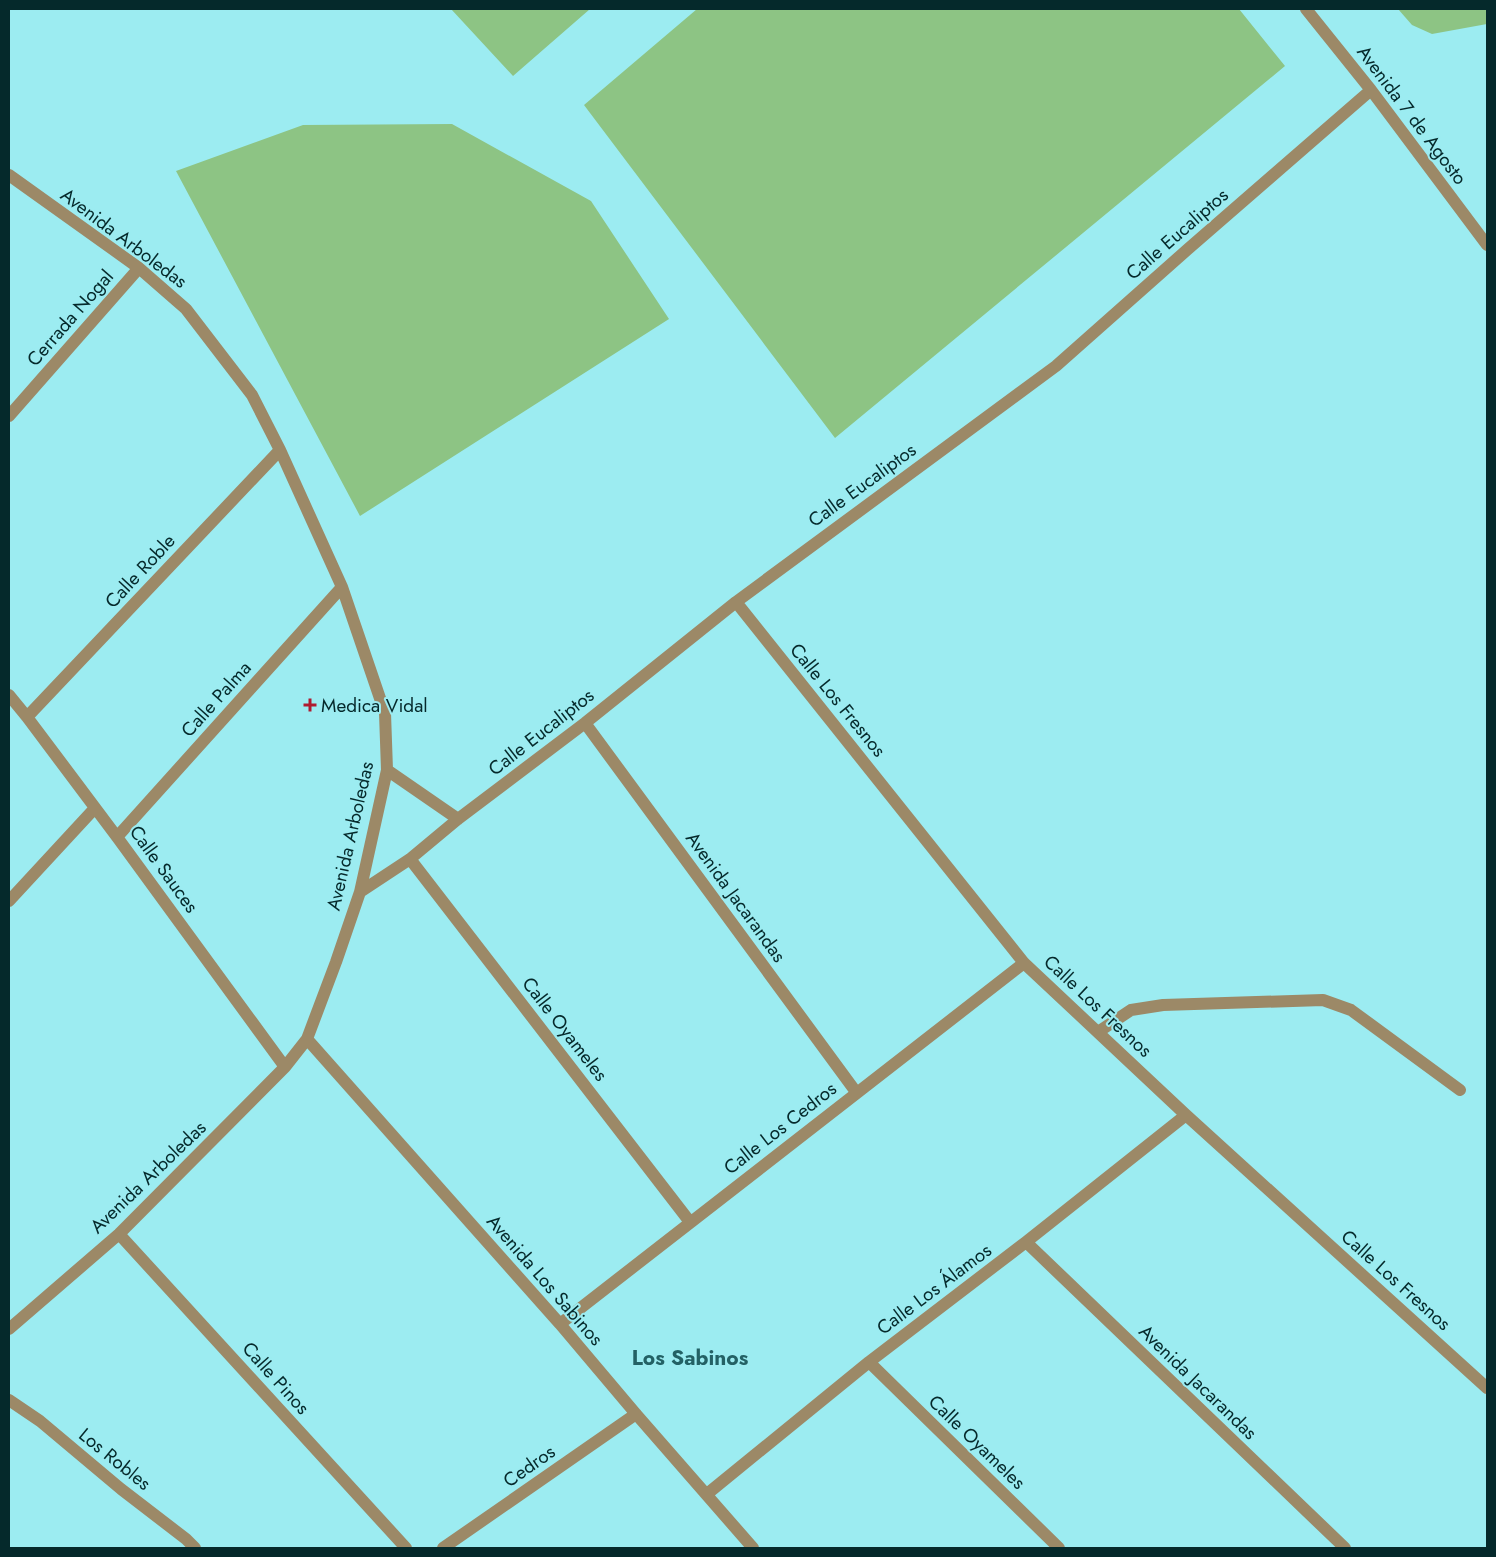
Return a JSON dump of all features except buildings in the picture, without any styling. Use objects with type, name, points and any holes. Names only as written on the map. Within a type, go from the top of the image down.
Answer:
[{"type":"street","name":"Avenida 7 de Agosto","points":[[1306,9],[1371,90],[1487,245]]},
{"type":"street","name":"Calle Eucaliptos","points":[[360,892],[410,859],[458,819],[585,723],[736,602],[1056,366],[1371,90]]},
{"type":"street","name":"Avenida Arboledas","points":[[9,175],[139,268],[186,309],[252,395],[280,450],[342,587],[385,713],[387,770],[360,892],[307,1039],[286,1067],[119,1234],[9,1329]]},
{"type":"street","name":"Cerrada Nogal","points":[[9,416],[139,268]]},
{"type":"street","name":"Calle Roble","points":[[27,717],[280,450]]},
{"type":"street","name":"Calle Palma","points":[[117,836],[342,587]]},
{"type":"street","name":"Calle Los Fresnos","points":[[736,602],[1024,963],[1186,1115],[1487,1388]]},
{"type":"street","name":"Calle Sauces","points":[[9,695],[117,836],[286,1067]]},
{"type":"street","name":"Avenida Jacarandas","points":[[585,723],[856,1092]]},
{"type":"street","points":[[387,770],[458,819]]},
{"type":"street","points":[[9,901],[95,808]]},
{"type":"street","name":"Calle Oyameles","points":[[410,859],[690,1222]]},
{"type":"street","name":"Calle Los Cedros","points":[[560,1324],[1024,963]]},
{"type":"street","points":[[1098,1032],[1132,1010],[1155,1006],[1323,1000],[1351,1010],[1460,1090]]},
{"type":"street","name":"Avenida Los Sabinos","points":[[307,1039],[560,1324],[753,1548]]},
{"type":"street","name":"Calle Los Álamos","points":[[707,1494],[869,1362],[1026,1242],[1186,1115]]},
{"type":"street","name":"Calle Pinos","points":[[119,1234],[406,1548]]},
{"type":"street","name":"Avenida Jacarandas","points":[[1026,1242],[1345,1548]]},
{"type":"street","name":"Calle Oyameles","points":[[869,1362],[1060,1548]]},
{"type":"street","name":"Los Robles","points":[[9,1400],[40,1422],[195,1548]]},
{"type":"street","name":"Cedros","points":[[443,1548],[636,1414]]},
{"type":"green space","points":[[451,9],[590,9],[513,76]]},
{"type":"green space","points":[[697,9],[1239,9],[1285,66],[835,438],[584,105]]},
{"type":"green space","points":[[1398,9],[1487,9],[1487,24],[1432,34],[1412,25]]},
{"type":"green space","points":[[452,124],[591,201],[669,319],[360,516],[176,171],[303,125]]},
{"type":"place","name":"Medica Vidal","points":[[310,705]]},
{"type":"district","name":"Los Sabinos","points":[[690,1358]]}]
